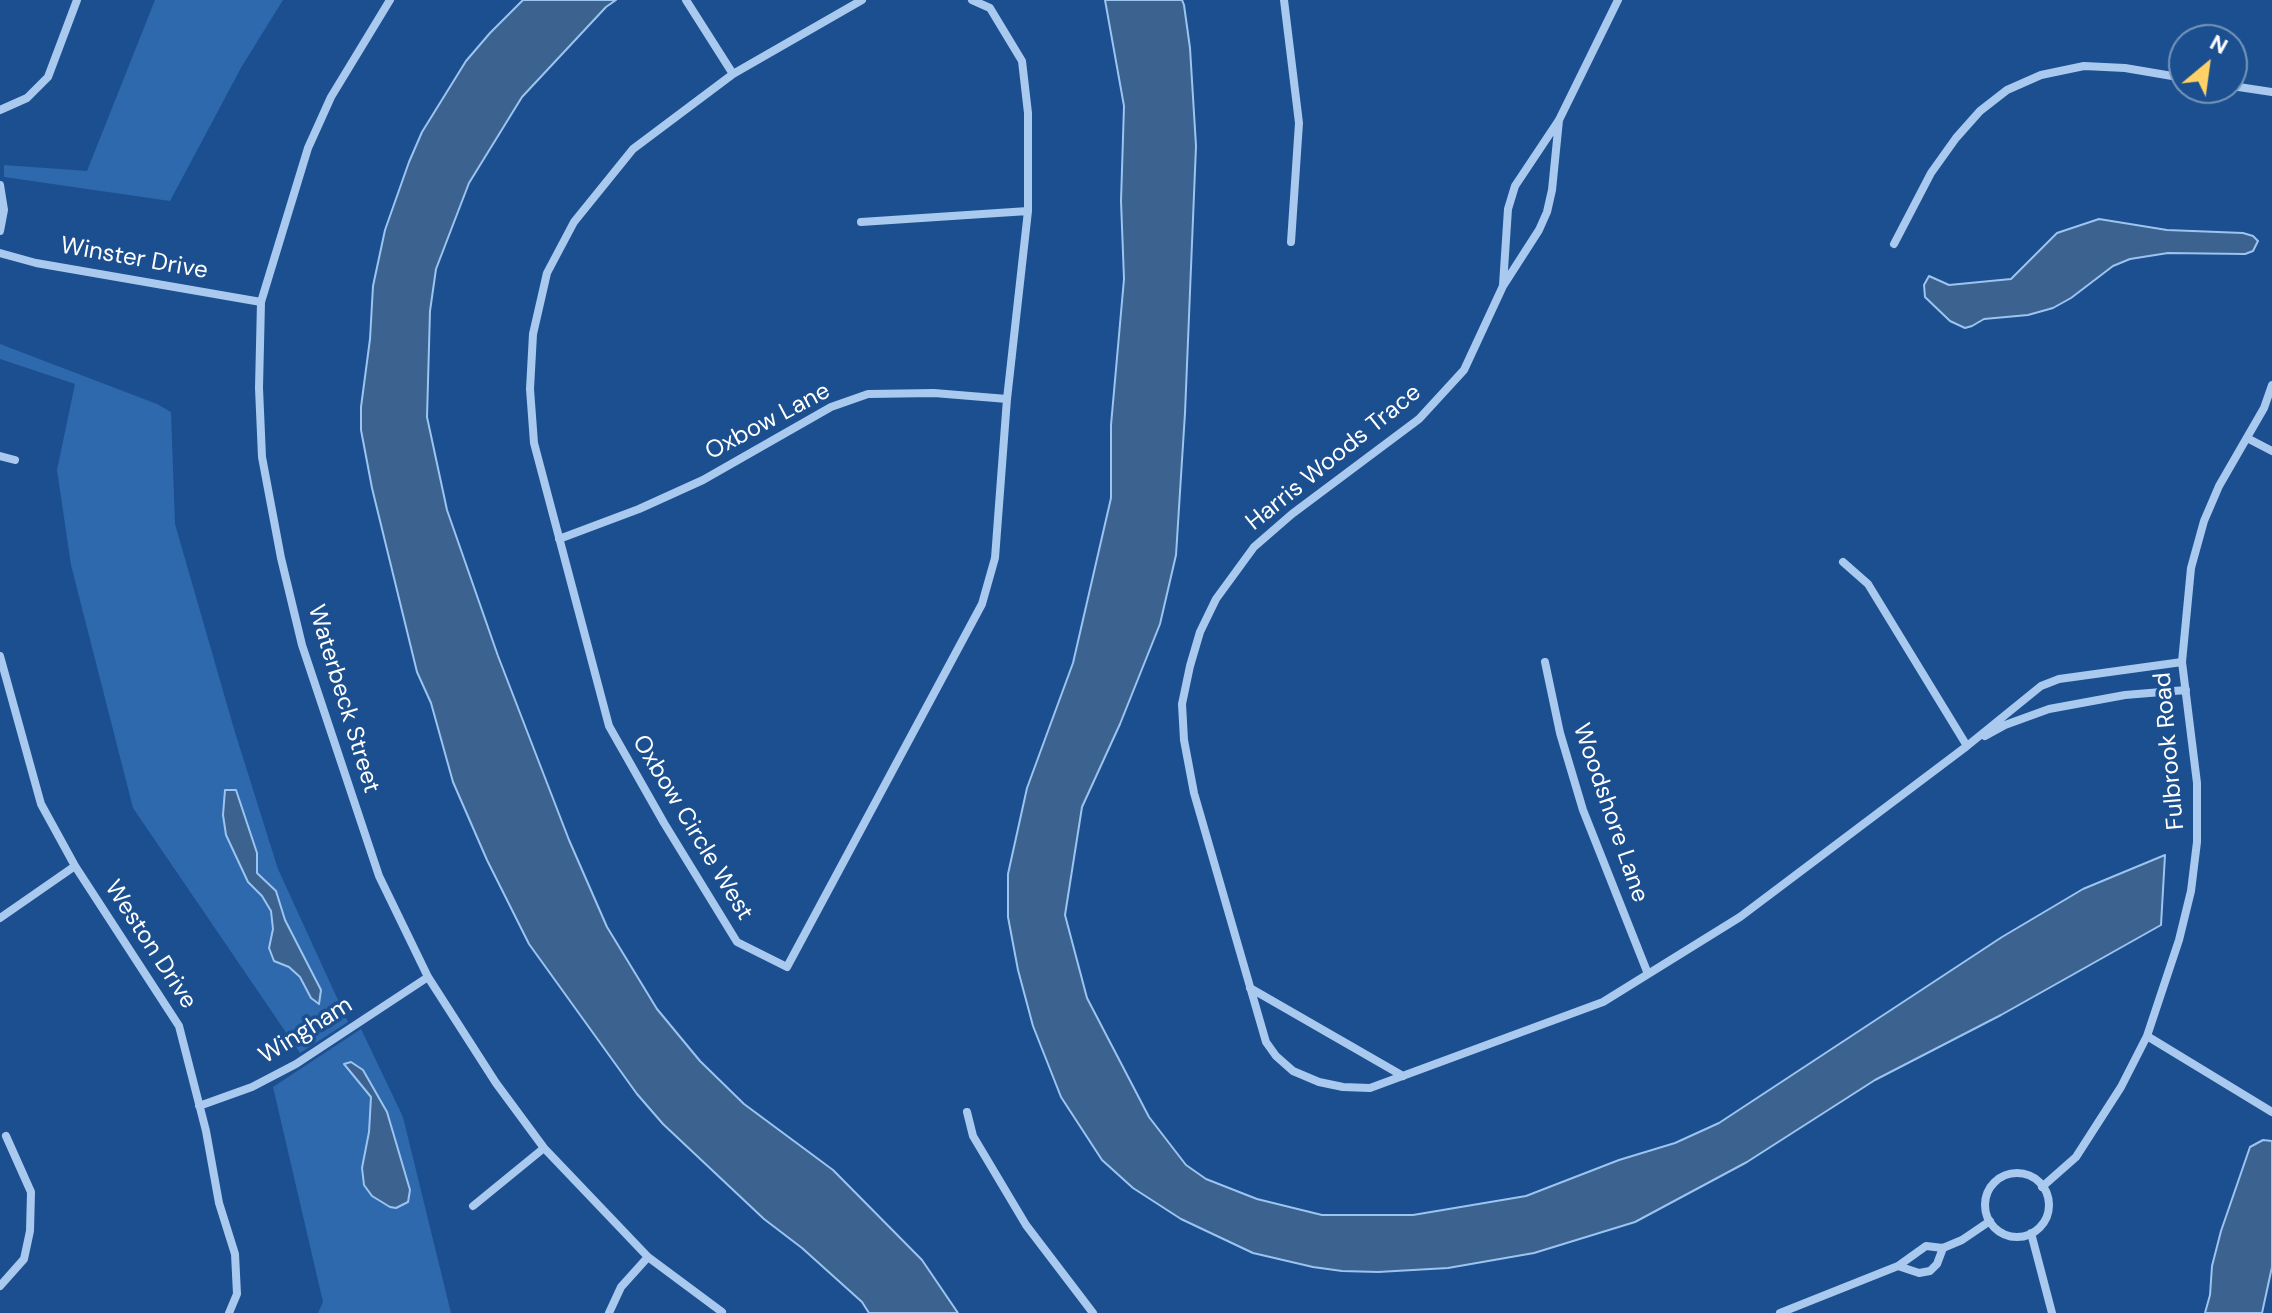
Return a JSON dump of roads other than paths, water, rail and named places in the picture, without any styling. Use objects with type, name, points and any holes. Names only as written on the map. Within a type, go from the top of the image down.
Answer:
[{"type":"street","points":[[0,110],[27,98],[48,77],[77,0]]},
{"type":"street","name":"Waterbeck Street","points":[[390,0],[331,97],[308,148],[261,302],[259,388],[262,457],[302,645],[379,876],[428,977],[496,1083],[544,1148],[648,1257],[722,1312]]},
{"type":"street","points":[[686,0],[733,74]]},
{"type":"street","name":"Oxbow Circle West","points":[[862,0],[733,74],[633,149],[574,222],[547,273],[533,334],[530,389],[534,443],[609,726],[737,942],[787,967],[982,604],[995,558],[1007,399],[1028,211],[1028,113],[1022,61],[990,8],[972,0]]},
{"type":"street","points":[[1284,0],[1299,123],[1291,242]]},
{"type":"street","name":"Harris Woods Trace","points":[[1503,286],[1508,209],[1515,186],[1559,120],[1618,0]]},
{"type":"street","points":[[1894,244],[1931,173],[1956,138],[1980,111],[2007,90],[2041,75],[2084,66],[2125,68],[2168,75]]},
{"type":"street","points":[[2248,88],[2272,92]]},
{"type":"street","name":"Harris Woods Trace","points":[[1559,120],[1547,212],[1503,286],[1464,370],[1419,419],[1292,514],[1254,547],[1216,599],[1200,632],[1182,704],[1184,740],[1194,793],[1266,1042],[1293,1071],[1319,1082],[1370,1088],[1603,1002],[1740,917],[1967,746],[2041,686],[2059,679],[2182,662]]},
{"type":"street","points":[[0,185],[4,210],[0,231]]},
{"type":"street","points":[[861,222],[1028,211]]},
{"type":"street","name":"Winster Drive","points":[[0,253],[261,302]]},
{"type":"street","name":"Fulbrook Road","points":[[2042,1187],[2076,1157],[2121,1087],[2147,1036],[2179,940],[2191,891],[2197,842],[2197,783],[2182,662],[2191,568],[2204,521],[2219,486],[2264,408],[2272,385]]},
{"type":"street","name":"Oxbow Lane","points":[[559,539],[639,509],[703,480],[831,407],[868,394],[934,393],[1007,399]]},
{"type":"street","points":[[2247,438],[2272,451]]},
{"type":"street","points":[[0,456],[15,460]]},
{"type":"street","points":[[1843,562],[1868,584],[1967,746]]},
{"type":"street","name":"Weston Drive","points":[[0,656],[41,804],[75,866],[179,1026],[206,1131],[219,1203],[235,1254],[237,1294],[229,1313]]},
{"type":"street","name":"Woodshore Lane","points":[[1545,662],[1560,733],[1583,810],[1648,974]]},
{"type":"street","name":"Harris Woods Trace","points":[[1967,746],[2005,725],[2049,709],[2125,695],[2186,690]]},
{"type":"street","points":[[0,918],[75,866]]},
{"type":"street","name":"Wingham","points":[[199,1106],[252,1087],[296,1064],[428,977]]},
{"type":"street","points":[[1250,988],[1403,1076]]},
{"type":"street","points":[[2147,1036],[2272,1112]]},
{"type":"street","points":[[967,1112],[973,1136],[1026,1225],[1093,1313]]},
{"type":"street","points":[[0,1286],[24,1259],[30,1231],[31,1192],[6,1136]]},
{"type":"street","points":[[473,1206],[544,1148]]},
{"type":"street","points":[[2010,1174],[2024,1174],[2038,1181],[2042,1187],[2048,1198],[2047,1215],[2042,1225],[2031,1233],[2015,1237],[2004,1235],[1990,1221],[1985,1201],[1989,1188],[1998,1179],[2010,1174]]},
{"type":"street","points":[[1780,1313],[1898,1266],[1926,1246],[1943,1248],[1990,1221]]},
{"type":"street","points":[[2031,1233],[2052,1313]]},
{"type":"street","points":[[1898,1266],[1919,1273],[1930,1271],[1937,1264],[1943,1248]]},
{"type":"street","points":[[609,1313],[621,1287],[648,1257]]}]
